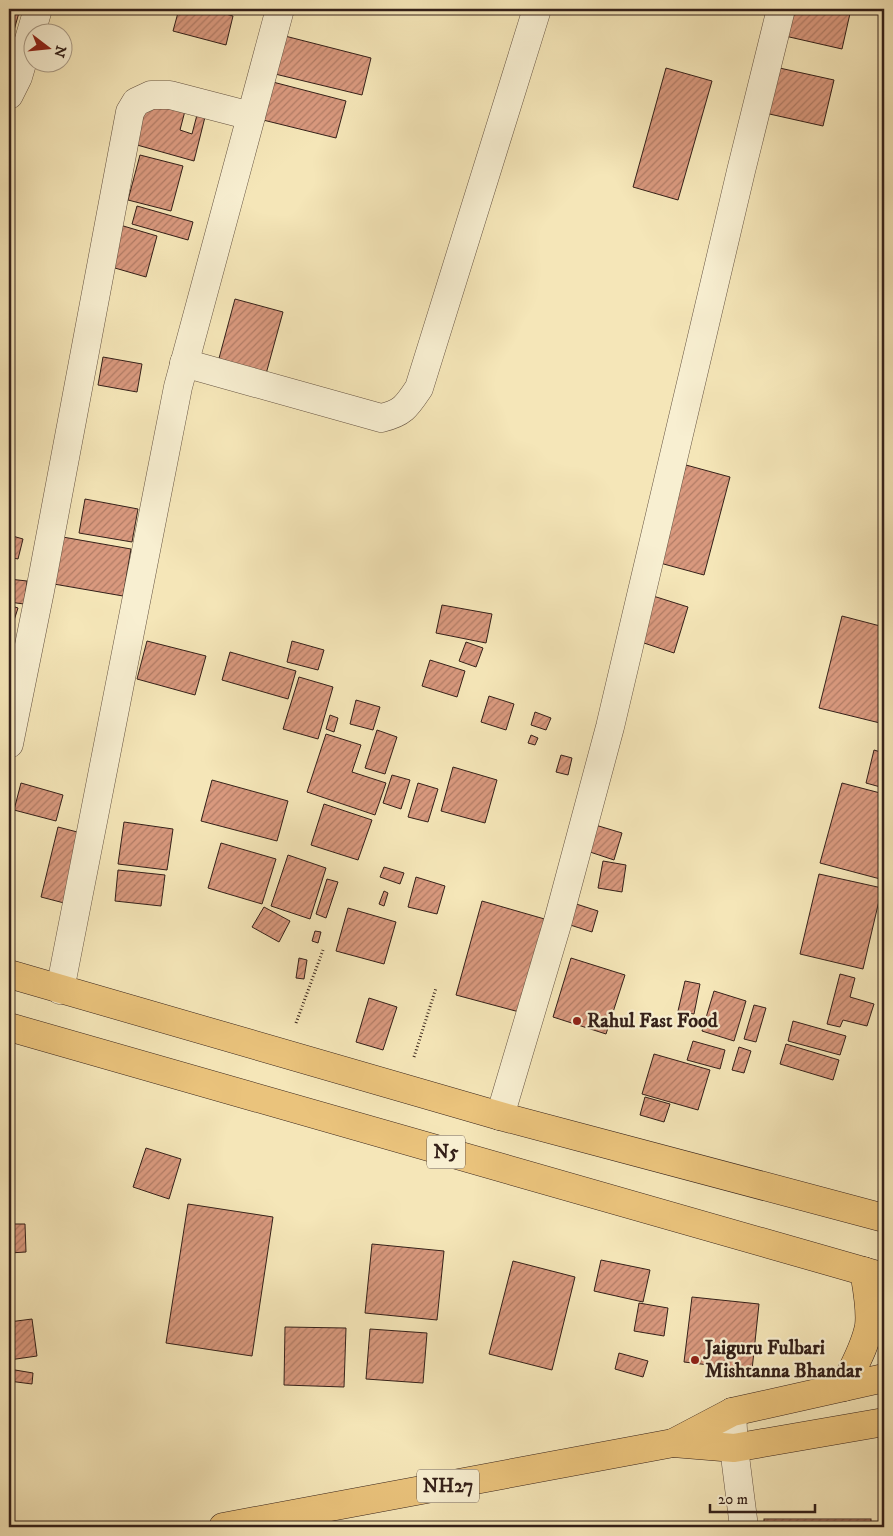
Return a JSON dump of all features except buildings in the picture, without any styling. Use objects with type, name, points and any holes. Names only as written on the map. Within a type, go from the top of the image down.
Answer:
[{"type":"highway","name":"N5","points":[[9,974],[500,1116],[884,1218]]},
{"type":"highway","name":"N5","points":[[9,1027],[874,1274]]},
{"type":"highway","points":[[844,1387],[863,1348],[869,1324],[869,1300],[874,1274]]},
{"type":"highway","name":"NH27","points":[[673,1443],[732,1412],[884,1378]]},
{"type":"highway","name":"NH27","points":[[223,1527],[673,1443],[734,1448],[884,1422]]},
{"type":"street","points":[[9,95],[18,77],[38,9]]},
{"type":"street","points":[[60,990],[174,406],[280,9]]},
{"type":"street","points":[[184,363],[381,418],[394,415],[409,404],[419,388],[537,9]]},
{"type":"street","points":[[500,1116],[558,921],[610,727],[781,9]]},
{"type":"street","points":[[9,744],[40,591],[130,112],[136,102],[151,95],[170,95],[251,116]]},
{"type":"street","points":[[732,1412],[734,1448],[744,1527]]},
{"type":"path","points":[[284,1054],[323,950]]},
{"type":"path","points":[[403,1088],[436,988]]},
{"type":"place","name":"Rahul Fast Food","points":[[577,1021]]},
{"type":"place","name":"Jaiguru Fulbari Mishtanna Bhandar","points":[[695,1360]]}]
